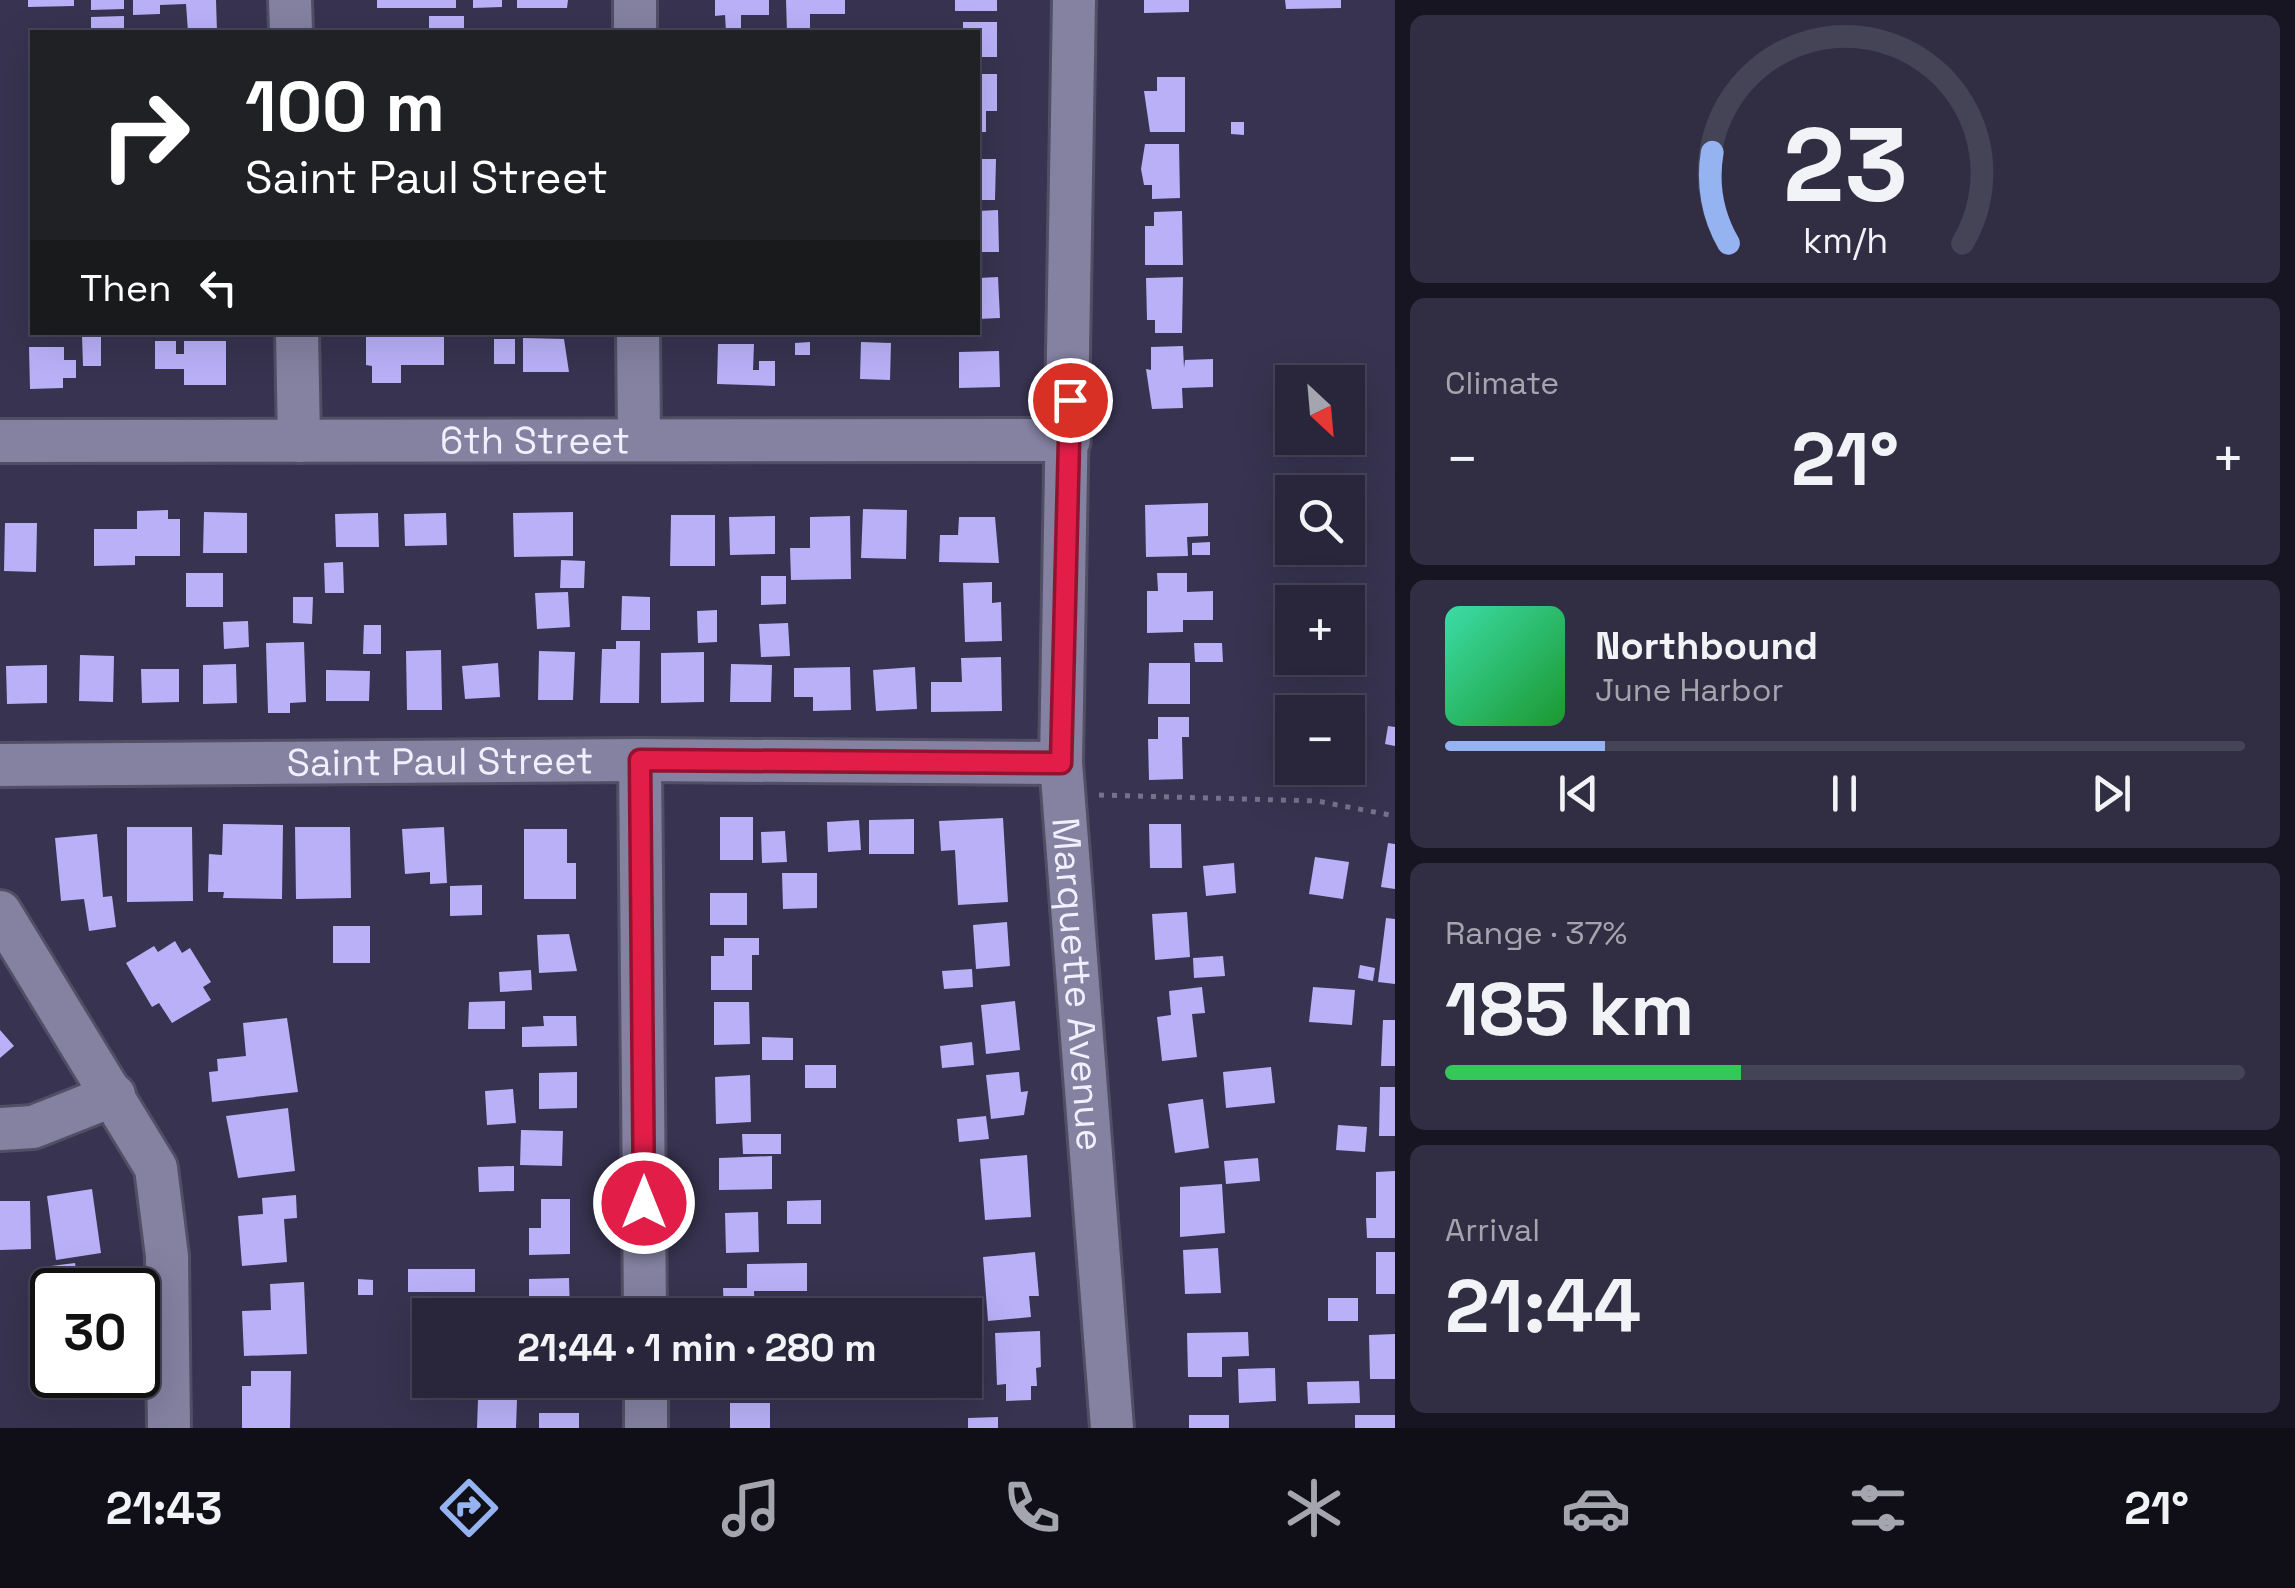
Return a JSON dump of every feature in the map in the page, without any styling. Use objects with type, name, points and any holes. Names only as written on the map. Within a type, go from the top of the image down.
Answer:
[{"type":"street","points":[[290,0],[291,30]]},
{"type":"street","points":[[634,0],[635,30]]},
{"type":"street","name":"Marquette Avenue","points":[[1074,0],[1061,763],[1112,1428]]},
{"type":"street","points":[[297,335],[299,441]]},
{"type":"street","points":[[638,335],[639,440]]},
{"type":"street","name":"6th Street","points":[[0,441],[1069,440]]},
{"type":"street","points":[[640,760],[645,1298]]},
{"type":"street","name":"Saint Paul Street","points":[[0,765],[640,760],[1061,763]]},
{"type":"street","points":[[0,912],[156,1168],[167,1256],[169,1428]]},
{"type":"street","points":[[0,1129],[33,1128],[114,1094]]},
{"type":"street","points":[[646,1398],[646,1428]]},
{"type":"building","points":[[28,0],[74,0],[74,6],[28,7]]},
{"type":"building","points":[[91,0],[124,0],[124,9],[91,10]]},
{"type":"building","points":[[133,0],[216,0],[217,30],[188,30],[186,4],[160,5],[160,14],[133,15]]},
{"type":"building","points":[[377,0],[456,0],[456,8],[377,8]]},
{"type":"building","points":[[473,0],[502,0],[502,7],[473,8]]},
{"type":"building","points":[[517,0],[568,0],[567,8],[517,8]]},
{"type":"building","points":[[715,0],[769,0],[769,15],[741,15],[741,30],[726,30],[725,15],[715,16]]},
{"type":"building","points":[[786,0],[845,0],[845,14],[810,14],[810,30],[787,30]]},
{"type":"building","points":[[955,0],[997,0],[997,11],[955,11]]},
{"type":"building","points":[[1144,0],[1189,0],[1189,12],[1144,13]]},
{"type":"building","points":[[1285,0],[1341,0],[1341,8],[1286,9]]},
{"type":"building","points":[[124,16],[124,30],[91,30],[91,17]]},
{"type":"building","points":[[429,16],[464,16],[464,30],[429,30]]},
{"type":"building","points":[[963,22],[997,22],[997,57],[980,57],[980,30],[963,30]]},
{"type":"building","points":[[980,74],[997,74],[997,111],[986,111],[986,132],[980,132]]},
{"type":"building","points":[[1157,77],[1185,77],[1185,132],[1150,132],[1144,91],[1157,91]]},
{"type":"building","points":[[1231,122],[1244,122],[1244,135],[1231,134]]},
{"type":"building","points":[[1145,144],[1179,144],[1180,198],[1152,199],[1152,185],[1144,185],[1141,169]]},
{"type":"building","points":[[980,159],[996,159],[995,200],[980,200]]},
{"type":"building","points":[[998,210],[999,252],[980,252],[980,211]]},
{"type":"building","points":[[1182,211],[1183,265],[1145,265],[1145,226],[1154,226],[1154,212]]},
{"type":"building","points":[[998,277],[1000,318],[980,319],[980,278]]},
{"type":"building","points":[[1183,277],[1182,333],[1155,333],[1155,320],[1147,320],[1146,278]]},
{"type":"building","points":[[82,335],[101,335],[101,366],[83,366]]},
{"type":"building","points":[[366,335],[444,335],[444,365],[401,365],[401,383],[372,383],[372,366],[366,365]]},
{"type":"building","points":[[523,338],[564,339],[569,372],[523,372]]},
{"type":"building","points":[[494,339],[515,339],[515,364],[494,364]]},
{"type":"building","points":[[155,341],[176,341],[176,354],[184,354],[184,341],[226,341],[226,385],[184,385],[184,369],[155,369]]},
{"type":"building","points":[[810,342],[810,355],[795,355],[795,343]]},
{"type":"building","points":[[861,342],[891,343],[890,380],[860,379]]},
{"type":"building","points":[[718,344],[754,344],[753,370],[759,370],[759,361],[775,361],[775,386],[717,384]]},
{"type":"building","points":[[1183,346],[1184,368],[1185,360],[1213,359],[1213,387],[1182,388],[1183,408],[1152,409],[1146,369],[1151,370],[1151,347]]},
{"type":"building","points":[[29,347],[64,347],[64,360],[76,360],[76,378],[63,378],[63,388],[30,389]]},
{"type":"building","points":[[999,351],[1000,387],[959,388],[959,352]]},
{"type":"building","points":[[1208,503],[1208,536],[1187,537],[1188,556],[1146,557],[1145,505]]},
{"type":"building","points":[[863,509],[907,510],[906,559],[861,558]]},
{"type":"building","points":[[168,510],[168,519],[180,519],[180,556],[135,556],[135,565],[94,566],[94,529],[137,529],[137,511]]},
{"type":"building","points":[[204,512],[247,513],[247,553],[203,553]]},
{"type":"building","points":[[573,512],[573,556],[514,557],[513,513]]},
{"type":"building","points":[[378,513],[379,547],[336,547],[335,514]]},
{"type":"building","points":[[446,513],[447,545],[405,546],[404,514]]},
{"type":"building","points":[[671,515],[715,515],[715,566],[670,566]]},
{"type":"building","points":[[775,516],[775,554],[730,555],[729,517]]},
{"type":"building","points":[[850,516],[851,579],[791,580],[790,548],[810,548],[810,517]]},
{"type":"building","points":[[959,517],[995,517],[999,563],[939,562],[940,535],[958,535]]},
{"type":"building","points":[[5,523],[37,523],[36,572],[4,571]]},
{"type":"building","points":[[1210,542],[1210,555],[1192,555],[1192,543]]},
{"type":"building","points":[[561,560],[585,561],[584,588],[560,588]]},
{"type":"building","points":[[343,562],[344,593],[325,593],[324,563]]},
{"type":"building","points":[[186,573],[223,573],[223,607],[186,607]]},
{"type":"building","points":[[1157,573],[1187,573],[1187,592],[1213,591],[1213,620],[1183,620],[1183,632],[1147,633],[1147,591],[1158,591]]},
{"type":"building","points":[[761,576],[786,576],[786,604],[761,605]]},
{"type":"building","points":[[992,582],[992,603],[1001,602],[1002,641],[965,642],[963,583]]},
{"type":"building","points":[[568,592],[570,627],[537,629],[535,593]]},
{"type":"building","points":[[622,596],[650,597],[650,630],[621,630]]},
{"type":"building","points":[[293,597],[313,597],[312,624],[293,623]]},
{"type":"building","points":[[717,610],[717,642],[698,643],[697,611]]},
{"type":"building","points":[[248,621],[249,647],[224,649],[223,622]]},
{"type":"building","points":[[788,623],[790,656],[761,657],[759,624]]},
{"type":"building","points":[[364,625],[381,625],[381,654],[363,654]]},
{"type":"building","points":[[616,641],[640,641],[639,703],[600,703],[602,649],[616,649]]},
{"type":"building","points":[[304,642],[306,702],[290,703],[290,713],[268,713],[266,643]]},
{"type":"building","points":[[1194,643],[1222,643],[1223,662],[1195,662]]},
{"type":"building","points":[[441,650],[442,710],[407,710],[406,651]]},
{"type":"building","points":[[539,651],[575,652],[573,700],[538,700]]},
{"type":"building","points":[[704,652],[704,702],[661,703],[661,653]]},
{"type":"building","points":[[80,655],[114,656],[113,702],[79,701]]},
{"type":"building","points":[[1001,657],[1002,711],[931,712],[931,682],[962,682],[961,658]]},
{"type":"building","points":[[498,663],[500,697],[465,699],[462,666]]},
{"type":"building","points":[[1149,663],[1190,663],[1190,704],[1148,704]]},
{"type":"building","points":[[236,664],[237,703],[203,704],[203,665]]},
{"type":"building","points":[[731,664],[772,665],[771,702],[730,702]]},
{"type":"building","points":[[47,665],[47,703],[7,704],[6,666]]},
{"type":"building","points":[[850,667],[851,710],[813,711],[813,697],[794,697],[794,668]]},
{"type":"building","points":[[915,667],[917,709],[876,711],[873,670]]},
{"type":"building","points":[[141,669],[179,669],[179,702],[142,703]]},
{"type":"building","points":[[326,670],[370,671],[369,701],[326,701]]},
{"type":"building","points":[[1158,717],[1189,717],[1189,737],[1182,737],[1183,779],[1149,780],[1148,739],[1158,739]]},
{"type":"building","points":[[1388,726],[1395,727],[1395,746],[1385,744]]},
{"type":"building","points":[[720,817],[753,817],[753,860],[720,860]]},
{"type":"building","points":[[1003,818],[1008,902],[958,905],[955,850],[941,851],[939,821]]},
{"type":"building","points":[[914,819],[914,854],[869,854],[869,820]]},
{"type":"building","points":[[859,820],[861,850],[828,852],[827,822]]},
{"type":"building","points":[[223,824],[283,825],[282,899],[223,898],[224,892],[208,892],[209,854],[222,855]]},
{"type":"building","points":[[1149,824],[1181,824],[1182,868],[1150,868]]},
{"type":"building","points":[[127,827],[192,827],[193,901],[127,902]]},
{"type":"building","points":[[295,827],[350,827],[351,898],[296,899]]},
{"type":"building","points":[[444,827],[447,883],[430,884],[430,872],[405,874],[402,829]]},
{"type":"building","points":[[524,829],[567,829],[567,863],[576,863],[576,899],[524,899]]},
{"type":"building","points":[[785,831],[787,862],[762,863],[761,832]]},
{"type":"building","points":[[97,834],[103,897],[112,896],[116,927],[89,931],[84,899],[61,901],[55,838]]},
{"type":"building","points":[[1388,843],[1395,844],[1395,889],[1381,887]]},
{"type":"building","points":[[1315,857],[1349,862],[1343,899],[1309,894]]},
{"type":"building","points":[[1234,863],[1236,893],[1206,896],[1203,866]]},
{"type":"building","points":[[782,873],[817,873],[817,908],[783,909]]},
{"type":"building","points":[[482,885],[482,915],[450,916],[450,886]]},
{"type":"building","points":[[710,893],[747,893],[747,925],[710,925]]},
{"type":"building","points":[[1187,912],[1190,957],[1155,960],[1152,914]]},
{"type":"building","points":[[1386,918],[1395,919],[1395,984],[1378,982]]},
{"type":"building","points":[[1007,922],[1010,966],[976,969],[973,925]]},
{"type":"building","points":[[333,926],[370,926],[370,963],[333,963]]},
{"type":"building","points":[[569,934],[577,971],[539,973],[537,935]]},
{"type":"building","points":[[724,938],[759,938],[759,955],[752,955],[752,990],[711,990],[711,956],[724,956]]},
{"type":"building","points":[[175,941],[182,953],[190,948],[211,982],[203,987],[211,1000],[172,1023],[159,1003],[152,1007],[126,963],[154,946],[158,952]]},
{"type":"building","points":[[1223,956],[1225,976],[1194,978],[1193,958]]},
{"type":"building","points":[[1360,965],[1375,968],[1373,981],[1358,978]]},
{"type":"building","points":[[972,969],[973,987],[944,989],[942,971]]},
{"type":"building","points":[[531,970],[532,990],[500,992],[499,972]]},
{"type":"building","points":[[1202,987],[1205,1013],[1192,1014],[1197,1057],[1162,1061],[1157,1017],[1171,1015],[1169,991]]},
{"type":"building","points":[[1313,987],[1355,990],[1352,1025],[1309,1022]]},
{"type":"building","points":[[505,1001],[505,1029],[468,1029],[469,1002]]},
{"type":"building","points":[[1015,1001],[1020,1050],[986,1054],[981,1005]]},
{"type":"building","points":[[714,1002],[749,1002],[750,1044],[714,1045]]},
{"type":"building","points":[[543,1016],[576,1016],[577,1046],[522,1047],[522,1027],[544,1026]]},
{"type":"building","points":[[287,1018],[298,1092],[212,1102],[209,1072],[218,1071],[217,1059],[246,1056],[243,1023]]},
{"type":"building","points":[[1383,1020],[1395,1020],[1395,1066],[1381,1066]]},
{"type":"building","points":[[0,1030],[14,1046],[0,1058]]},
{"type":"building","points":[[762,1037],[793,1038],[793,1060],[762,1060]]},
{"type":"building","points":[[972,1042],[974,1065],[942,1068],[940,1046]]},
{"type":"building","points":[[805,1065],[836,1065],[836,1088],[805,1088]]},
{"type":"building","points":[[1271,1067],[1275,1103],[1226,1108],[1223,1072]]},
{"type":"building","points":[[577,1072],[577,1108],[539,1109],[539,1073]]},
{"type":"building","points":[[1019,1072],[1021,1092],[1028,1091],[1024,1115],[991,1119],[986,1075]]},
{"type":"building","points":[[750,1075],[751,1122],[716,1124],[715,1077]]},
{"type":"building","points":[[1380,1087],[1395,1087],[1395,1136],[1379,1136]]},
{"type":"building","points":[[513,1089],[516,1123],[487,1125],[485,1091]]},
{"type":"building","points":[[1203,1099],[1209,1148],[1175,1153],[1168,1104]]},
{"type":"building","points":[[288,1108],[295,1171],[238,1178],[226,1116]]},
{"type":"building","points":[[986,1116],[989,1139],[959,1142],[957,1119]]},
{"type":"building","points":[[1338,1125],[1367,1127],[1365,1152],[1336,1150]]},
{"type":"building","points":[[521,1130],[563,1131],[562,1166],[520,1165]]},
{"type":"building","points":[[742,1134],[781,1134],[781,1154],[743,1154]]},
{"type":"building","points":[[1027,1155],[1031,1217],[985,1220],[980,1159]]},
{"type":"building","points":[[772,1156],[772,1189],[719,1190],[719,1158]]},
{"type":"building","points":[[1258,1158],[1260,1181],[1226,1184],[1224,1161]]},
{"type":"building","points":[[514,1166],[514,1191],[479,1192],[478,1167]]},
{"type":"building","points":[[1395,1171],[1395,1238],[1367,1238],[1366,1218],[1376,1218],[1376,1172]]},
{"type":"building","points":[[1222,1184],[1225,1233],[1180,1237],[1180,1187]]},
{"type":"building","points":[[92,1189],[101,1253],[56,1260],[47,1196]]},
{"type":"building","points":[[296,1195],[297,1218],[284,1219],[287,1262],[242,1266],[238,1216],[263,1214],[262,1198]]},
{"type":"building","points":[[541,1199],[570,1199],[570,1254],[529,1255],[529,1228],[541,1228]]},
{"type":"building","points":[[821,1200],[821,1224],[787,1224],[787,1201]]},
{"type":"building","points":[[0,1201],[30,1201],[31,1249],[0,1250]]},
{"type":"building","points":[[758,1212],[759,1252],[726,1253],[725,1213]]},
{"type":"building","points":[[1218,1248],[1221,1293],[1185,1294],[1183,1250]]},
{"type":"building","points":[[1035,1252],[1039,1296],[1029,1296],[1031,1317],[988,1321],[983,1257]]},
{"type":"building","points":[[1376,1252],[1395,1252],[1395,1294],[1376,1294]]},
{"type":"building","points":[[75,1263],[76,1268],[43,1268]]},
{"type":"building","points":[[807,1263],[807,1291],[754,1291],[754,1298],[723,1298],[723,1288],[747,1288],[747,1264]]},
{"type":"building","points":[[408,1269],[475,1269],[475,1292],[408,1292]]},
{"type":"building","points":[[569,1278],[570,1298],[529,1298],[529,1279]]},
{"type":"building","points":[[358,1279],[373,1280],[373,1295],[358,1295]]},
{"type":"building","points":[[304,1282],[307,1354],[244,1356],[242,1311],[271,1310],[270,1284]]},
{"type":"building","points":[[1328,1298],[1358,1298],[1358,1321],[1328,1321]]},
{"type":"building","points":[[1040,1331],[1041,1367],[1036,1368],[1037,1386],[1031,1386],[1031,1400],[1006,1401],[1006,1384],[997,1385],[995,1333]]},
{"type":"building","points":[[1248,1332],[1249,1356],[1222,1357],[1222,1377],[1188,1377],[1187,1333]]},
{"type":"building","points":[[1395,1334],[1395,1379],[1370,1379],[1369,1335]]},
{"type":"building","points":[[1275,1368],[1276,1401],[1239,1403],[1238,1369]]},
{"type":"building","points":[[251,1371],[291,1371],[290,1428],[242,1428],[242,1386],[251,1386]]},
{"type":"building","points":[[1359,1381],[1360,1403],[1308,1404],[1307,1382]]},
{"type":"building","points":[[62,1398],[104,1399],[62,1400]]},
{"type":"building","points":[[478,1399],[517,1400],[516,1428],[477,1428]]},
{"type":"building","points":[[730,1403],[770,1403],[770,1428],[730,1428]]},
{"type":"building","points":[[539,1413],[579,1413],[579,1428],[539,1428]]},
{"type":"building","points":[[1189,1415],[1229,1415],[1229,1428],[1189,1428]]},
{"type":"building","points":[[1355,1415],[1395,1415],[1395,1428],[1355,1428]]},
{"type":"building","points":[[998,1417],[998,1428],[968,1428],[968,1418]]},
{"type":"route","points":[[644,1203],[640,760],[1061,763],[1070,400]]}]
